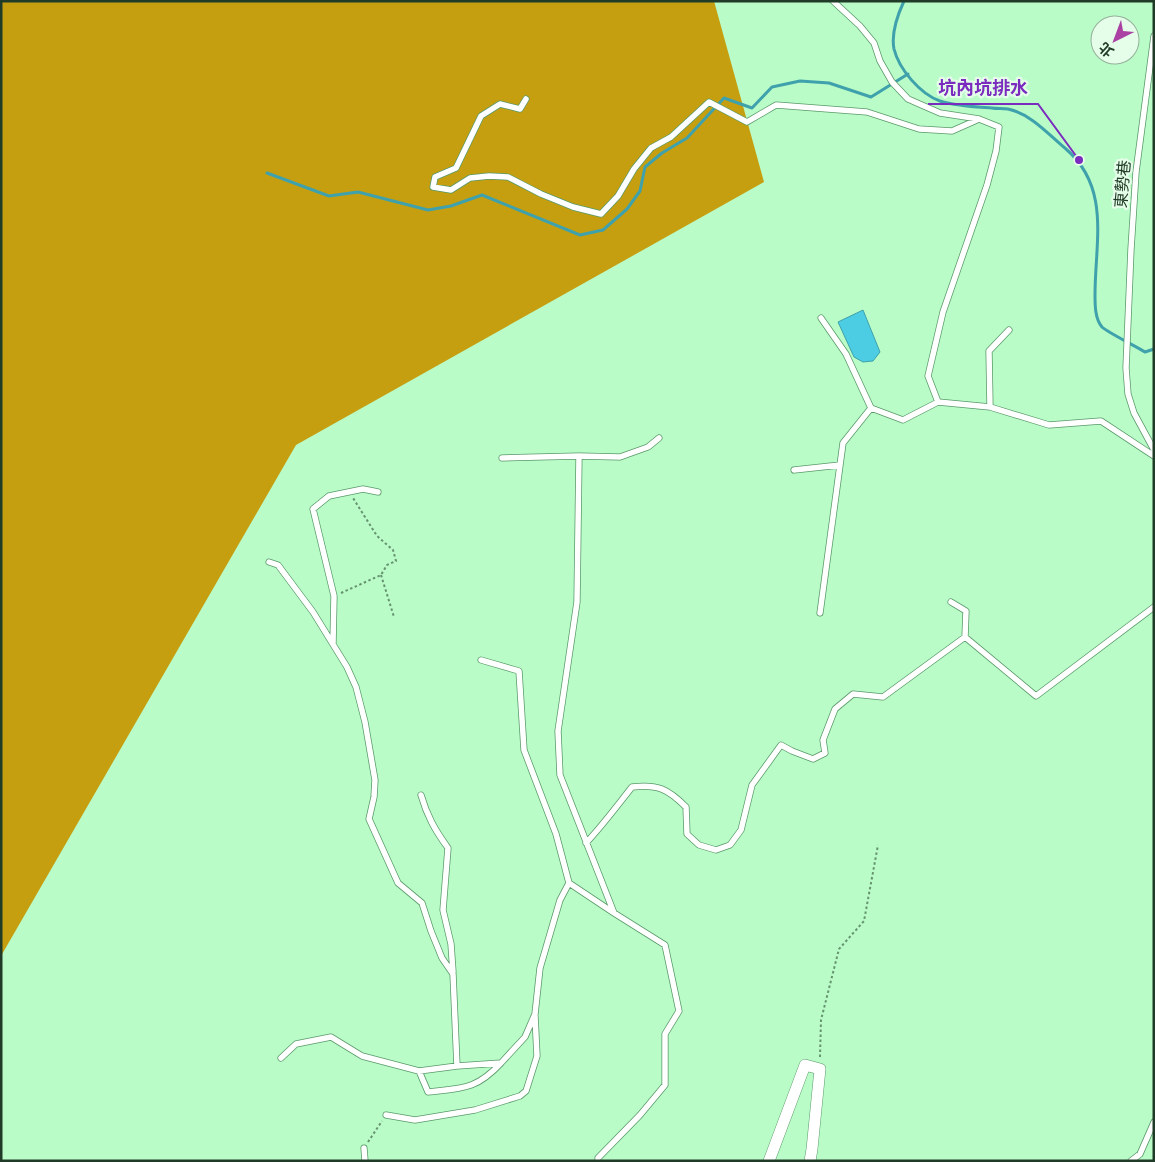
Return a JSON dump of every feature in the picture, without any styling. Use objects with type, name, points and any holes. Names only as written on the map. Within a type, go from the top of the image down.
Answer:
[{"type":"street","points":[[769,1161],[805,1065],[820,1069],[810,1161]]},
{"type":"lane","points":[[833,1],[874,42],[880,61],[892,82],[908,99],[940,113],[979,119],[999,127],[996,151],[987,185],[943,312],[928,376],[938,402]]},
{"type":"lane","name":"東勢巷","points":[[1154,36],[1136,172],[1126,350],[1128,394],[1134,413],[1154,450]]},
{"type":"lane","points":[[526,99],[520,109],[500,104],[481,116],[456,168],[436,177],[433,187],[451,190],[470,178],[508,177],[565,204],[601,214],[618,196],[634,169],[651,148],[671,137],[709,102],[747,122],[776,105],[867,112],[919,129],[952,132],[979,119]]},
{"type":"lane","points":[[821,318],[846,354],[871,408],[904,420],[938,402],[990,407],[1049,425],[1101,421],[1154,456]]},
{"type":"lane","points":[[990,407],[989,351],[1009,330]]},
{"type":"lane","points":[[820,614],[843,443],[871,408]]},
{"type":"lane","points":[[502,458],[620,457],[648,447],[659,438]]},
{"type":"lane","points":[[579,456],[576,602],[558,730],[560,775],[614,913]]},
{"type":"lane","points":[[794,470],[840,465]]},
{"type":"lane","points":[[333,644],[334,596],[314,509],[329,496],[363,490],[378,492]]},
{"type":"lane","points":[[269,562],[278,565],[313,612],[347,667],[356,687],[365,722],[375,780],[374,797],[369,818],[398,883],[422,902],[430,931],[442,958],[453,974]]},
{"type":"lane","points":[[951,602],[966,611],[965,637]]},
{"type":"lane","points":[[965,637],[1036,696],[1154,607]]},
{"type":"lane","points":[[586,843],[605,823],[613,809],[632,787],[649,785],[672,793],[686,807],[687,834],[699,845],[716,850],[730,845],[741,830],[752,785],[781,745],[792,752],[813,759],[825,753],[824,740],[835,709],[853,694],[883,697],[965,637]]},
{"type":"lane","points":[[482,660],[519,670],[524,750],[556,834],[569,883],[665,945],[679,1011],[665,1034],[665,1084],[640,1115],[598,1158],[598,1161]]},
{"type":"lane","points":[[421,795],[426,814],[448,848],[443,910],[451,944],[457,1066]]},
{"type":"lane","points":[[386,1115],[415,1120],[475,1110],[520,1096],[526,1091],[537,1056],[535,1014],[540,968],[560,900],[569,883]]},
{"type":"lane","points":[[419,1072],[428,1092],[469,1087],[489,1076],[525,1037],[535,1014]]},
{"type":"lane","points":[[281,1058],[296,1044],[331,1037],[362,1056],[419,1072],[457,1066],[501,1063]]},
{"type":"lane","points":[[1134,1160],[1140,1154],[1154,1122]]},
{"type":"lane","points":[[364,1148],[365,1161]]},
{"type":"path","points":[[334,596],[381,574],[387,565],[396,561],[393,550],[377,536],[349,492]]},
{"type":"path","points":[[381,574],[394,617]]},
{"type":"path","points":[[820,1069],[821,1020],[839,949],[864,921],[878,845]]},
{"type":"path","points":[[364,1148],[386,1115]]},
{"type":"shaded area","points":[[1,1],[714,1],[764,182],[296,445],[1,956]]},
{"type":"water","points":[[863,310],[880,352],[873,361],[863,362],[854,357],[838,322]]},
{"type":"waterway","points":[[904,1],[897,18],[893,43],[900,65],[918,87],[932,98],[946,103],[1008,109],[1024,115],[1046,131],[1080,164],[1090,181],[1095,198],[1098,236],[1095,299],[1098,320],[1102,327],[1145,352],[1154,349]]},
{"type":"waterway","points":[[267,173],[329,196],[358,192],[428,210],[451,206],[482,195],[580,235],[603,230],[627,209],[640,191],[645,167],[662,153],[687,138],[724,98],[752,108],[772,87],[800,81],[829,83],[871,97],[908,74]]},
{"type":"place","name":"坑內坑排水","points":[[1079,160]]}]
